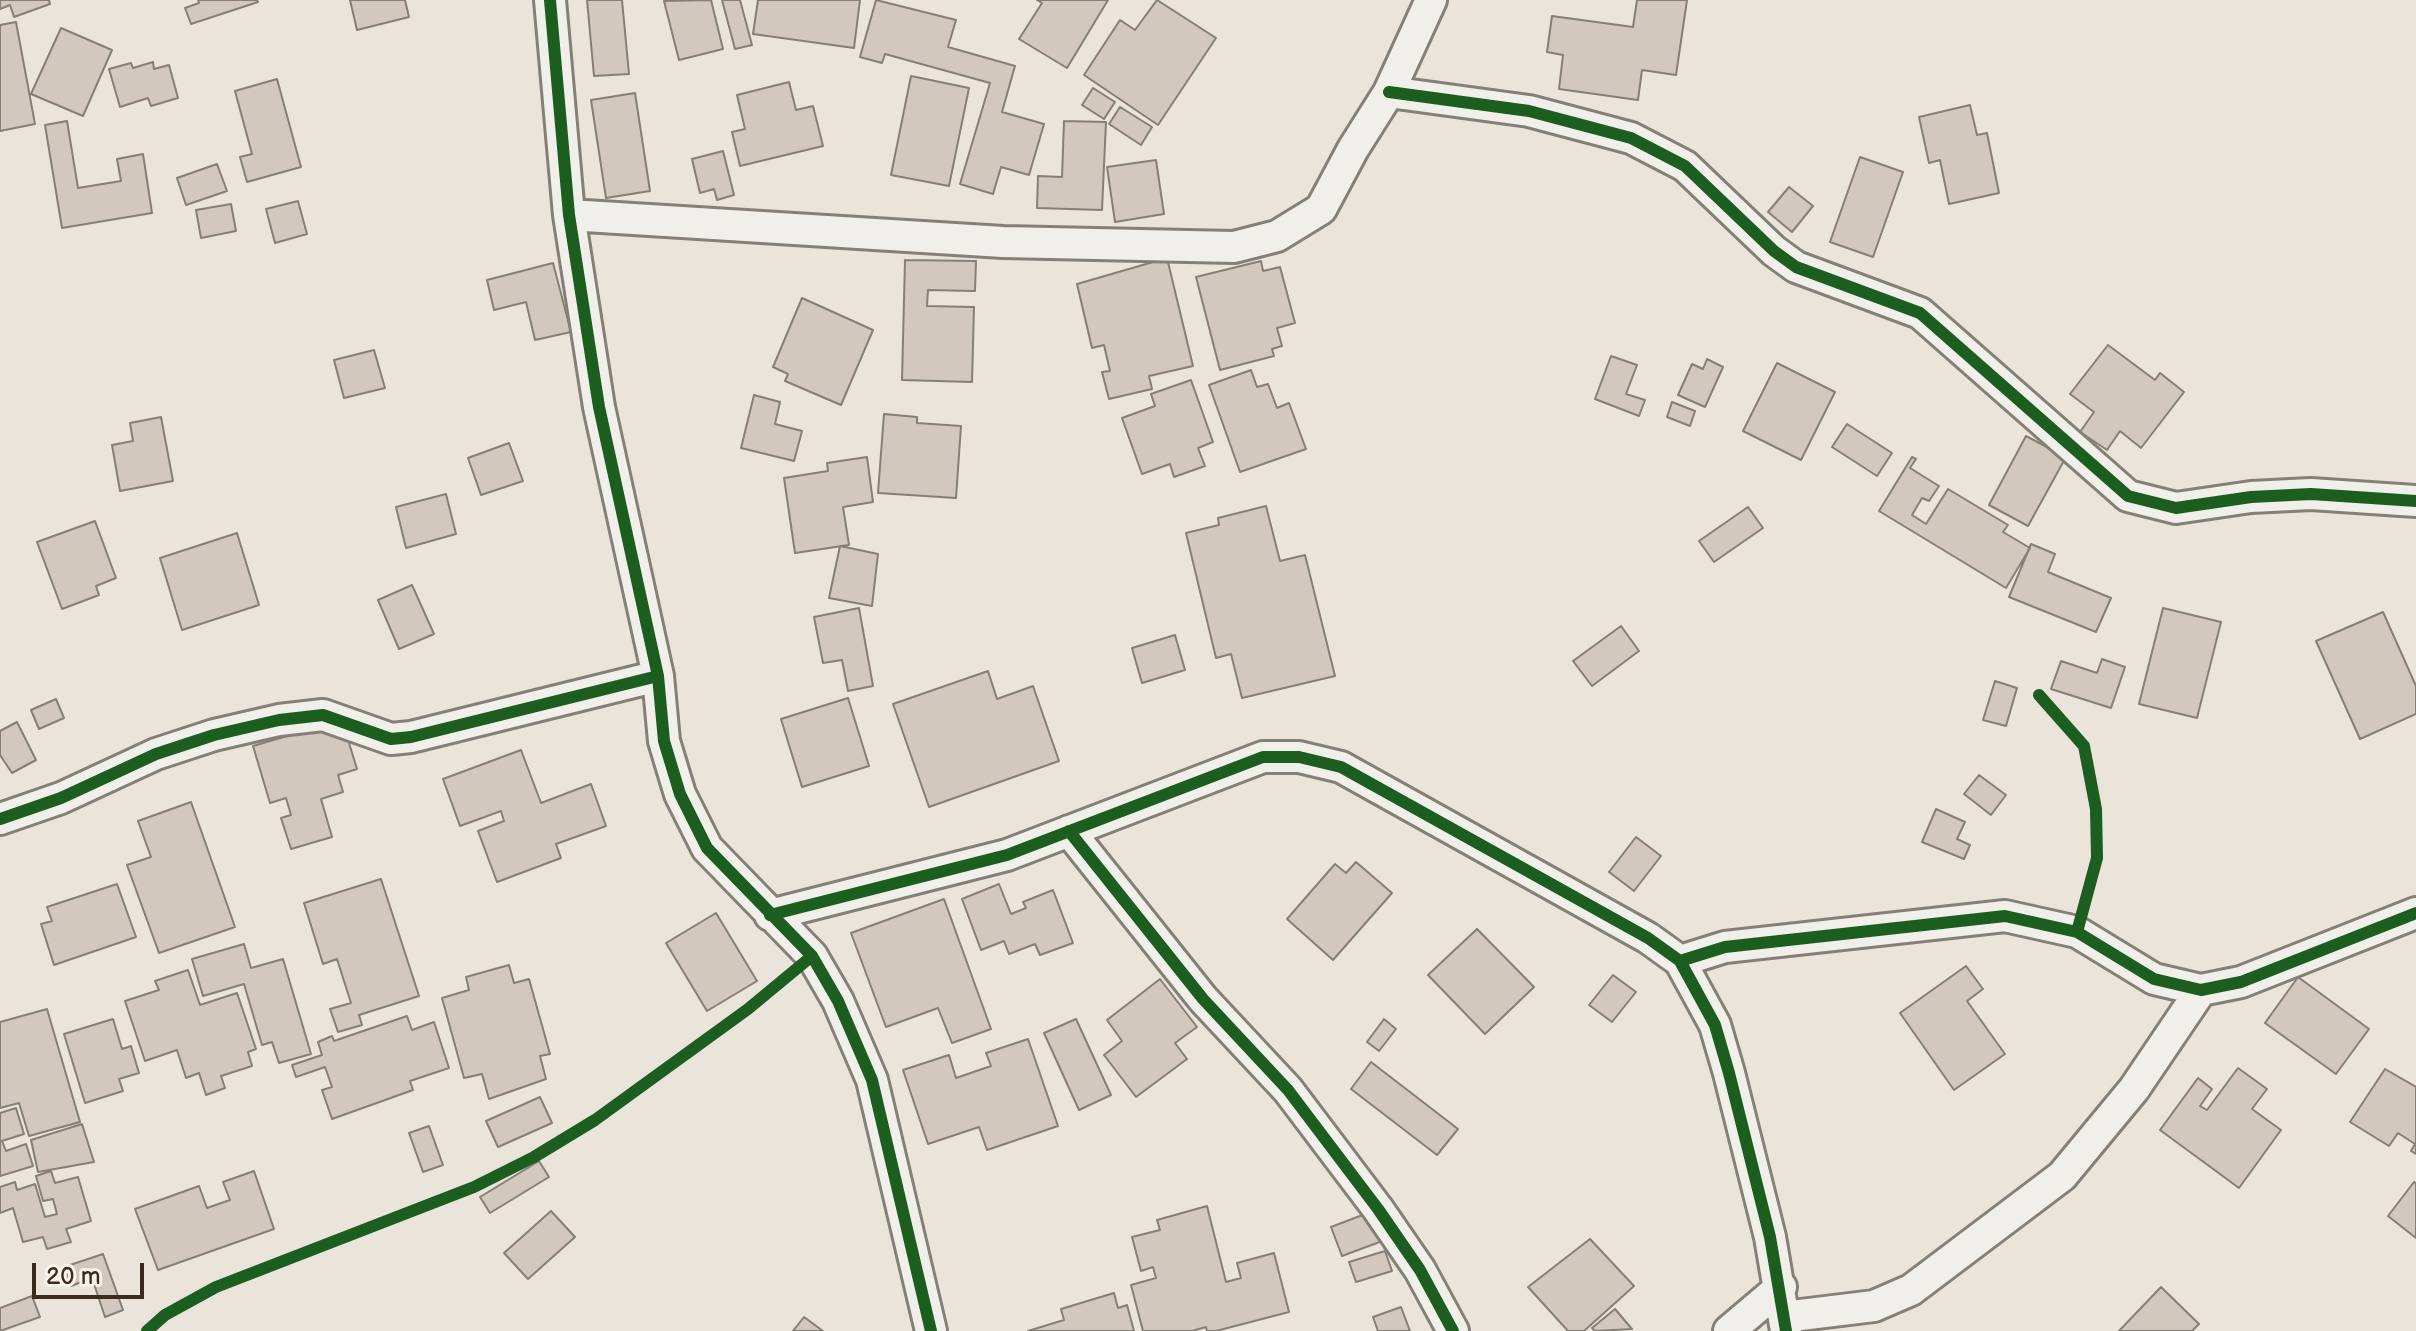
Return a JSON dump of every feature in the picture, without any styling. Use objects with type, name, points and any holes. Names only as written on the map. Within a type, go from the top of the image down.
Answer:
[{"type":"street","points":[[550,0],[569,215],[599,407],[658,676],[664,741],[680,794],[707,848],[812,956],[838,1001],[872,1080],[931,1331]]},
{"type":"street","points":[[569,215],[1003,242],[1234,247],[1277,236],[1321,209],[1353,149],[1389,92],[1431,0]]},
{"type":"street","points":[[1389,92],[1529,111],[1631,138],[1685,166],[1774,251],[1796,267],[1920,313],[2128,496],[2176,508],[2251,497],[2311,494],[2416,501]]},
{"type":"street","points":[[0,819],[61,798],[156,754],[214,735],[279,720],[323,715],[382,737],[411,737],[658,676]]},
{"type":"street","points":[[770,915],[1007,855],[1263,757],[1299,757],[1341,767],[1648,938],[1680,961],[1715,1025],[1752,1156],[1784,1312]]},
{"type":"street","points":[[1069,831],[1203,999],[1288,1090],[1420,1270],[1453,1331]]},
{"type":"street","points":[[1680,961],[1725,947],[2005,916],[2077,932],[2154,979],[2201,990],[2241,982],[2416,913]]},
{"type":"street","points":[[1729,1331],[1784,1312],[1874,1306],[1911,1290],[2051,1185],[2134,1089],[2201,990]]},
{"type":"building","points":[[0,0],[49,0],[50,4],[14,17],[10,5],[0,9]]},
{"type":"building","points":[[198,0],[258,2],[191,24],[185,8],[199,3]]},
{"type":"building","points":[[350,0],[405,0],[409,17],[357,30]]},
{"type":"building","points":[[587,0],[622,0],[629,74],[594,76]]},
{"type":"building","points":[[711,0],[723,49],[679,60],[664,1]]},
{"type":"building","points":[[722,0],[740,0],[752,45],[735,49]]},
{"type":"building","points":[[758,0],[860,0],[854,48],[753,34]]},
{"type":"building","points":[[876,0],[956,20],[948,47],[1015,66],[1002,112],[1044,124],[1029,175],[1001,167],[993,194],[960,184],[990,83],[885,54],[882,63],[860,57]]},
{"type":"building","points":[[1037,0],[1108,0],[1067,68],[1019,39],[1042,3]]},
{"type":"building","points":[[1157,0],[1216,38],[1158,125],[1084,75],[1120,20],[1135,30]]},
{"type":"building","points":[[1637,0],[1687,0],[1676,75],[1642,70],[1638,100],[1559,89],[1563,55],[1547,52],[1552,16],[1633,27]]},
{"type":"building","points":[[16,22],[35,124],[0,131],[0,25]]},
{"type":"building","points":[[61,28],[112,50],[83,116],[31,94]]},
{"type":"building","points":[[153,62],[154,69],[169,65],[178,98],[151,106],[148,98],[120,107],[109,69],[131,63],[133,68]]},
{"type":"building","points":[[911,76],[969,88],[949,186],[891,175]]},
{"type":"building","points":[[277,79],[301,167],[247,182],[240,157],[252,154],[235,91]]},
{"type":"building","points":[[789,82],[796,110],[813,106],[823,146],[740,166],[732,132],[745,129],[737,95]]},
{"type":"building","points":[[1093,88],[1115,102],[1104,119],[1082,105]]},
{"type":"building","points":[[635,93],[650,191],[606,198],[591,100]]},
{"type":"building","points":[[1970,105],[1977,135],[1987,133],[1999,193],[1949,204],[1940,160],[1929,163],[1919,117]]},
{"type":"building","points":[[1120,107],[1152,127],[1141,145],[1109,124]]},
{"type":"building","points":[[67,121],[78,188],[121,181],[117,159],[143,154],[152,213],[62,228],[45,125]]},
{"type":"building","points":[[1064,121],[1106,122],[1102,210],[1037,208],[1038,176],[1062,177]]},
{"type":"building","points":[[723,151],[734,195],[717,200],[714,189],[700,193],[692,159]]},
{"type":"building","points":[[1860,157],[1903,172],[1873,257],[1830,242]]},
{"type":"building","points":[[1156,160],[1164,214],[1115,222],[1107,167]]},
{"type":"building","points":[[217,164],[227,191],[186,205],[177,178]]},
{"type":"building","points":[[1789,187],[1813,206],[1792,232],[1768,212]]},
{"type":"building","points":[[298,201],[307,234],[275,243],[266,209]]},
{"type":"building","points":[[231,204],[236,231],[201,238],[196,210]]},
{"type":"building","points":[[1167,258],[1193,366],[1149,376],[1152,389],[1109,399],[1102,372],[1110,371],[1104,345],[1092,348],[1077,284]]},
{"type":"building","points":[[905,260],[976,261],[975,291],[928,290],[927,306],[974,307],[972,382],[902,380]]},
{"type":"building","points":[[1261,261],[1263,271],[1280,267],[1295,323],[1277,328],[1282,346],[1272,349],[1274,356],[1220,370],[1196,277]]},
{"type":"building","points":[[553,263],[571,332],[535,340],[526,302],[494,310],[487,280]]},
{"type":"building","points":[[802,298],[873,330],[841,405],[785,381],[788,374],[773,367]]},
{"type":"building","points":[[2108,345],[2155,380],[2160,373],[2184,392],[2141,448],[2120,431],[2107,450],[2080,432],[2094,412],[2070,394]]},
{"type":"building","points":[[374,350],[385,388],[344,398],[334,360]]},
{"type":"building","points":[[1611,356],[1637,365],[1626,394],[1645,400],[1639,416],[1595,399]]},
{"type":"building","points":[[1707,359],[1723,367],[1705,407],[1678,395],[1692,364],[1703,369]]},
{"type":"building","points":[[1777,363],[1835,392],[1801,460],[1743,431]]},
{"type":"building","points":[[1251,370],[1257,387],[1268,384],[1277,408],[1289,403],[1306,449],[1240,472],[1209,385]]},
{"type":"building","points":[[1191,380],[1213,442],[1198,448],[1205,466],[1174,477],[1170,464],[1142,474],[1122,418],[1155,406],[1151,394]]},
{"type":"building","points":[[754,395],[780,402],[775,424],[802,431],[794,461],[741,448]]},
{"type":"building","points":[[1672,402],[1695,411],[1690,426],[1667,417]]},
{"type":"building","points":[[884,414],[917,417],[917,423],[961,426],[956,498],[878,493]]},
{"type":"building","points":[[161,417],[173,481],[120,491],[112,445],[133,441],[130,423]]},
{"type":"building","points":[[1847,424],[1892,453],[1877,476],[1832,447]]},
{"type":"building","points":[[2026,436],[2066,457],[2028,526],[1989,505]]},
{"type":"building","points":[[509,443],[523,481],[481,495],[468,458]]},
{"type":"building","points":[[867,457],[873,502],[843,507],[849,545],[795,553],[784,478],[828,471],[827,463]]},
{"type":"building","points":[[1912,457],[1916,459],[1910,468],[1939,486],[1929,501],[1922,498],[1912,515],[1926,524],[1948,489],[2008,525],[2003,532],[2030,548],[2006,588],[1879,511]]},
{"type":"building","points":[[446,494],[456,534],[406,548],[396,507]]},
{"type":"building","points":[[1266,506],[1280,561],[1305,555],[1335,676],[1242,698],[1231,654],[1216,658],[1186,533],[1219,525],[1218,518]]},
{"type":"building","points":[[1748,507],[1763,528],[1714,562],[1699,541]]},
{"type":"building","points":[[95,521],[116,578],[96,586],[99,595],[62,609],[37,542]]},
{"type":"building","points":[[237,533],[259,605],[182,630],[160,558]]},
{"type":"building","points":[[2031,544],[2055,554],[2048,572],[2111,598],[2096,632],[2009,597]]},
{"type":"building","points":[[840,546],[878,554],[872,606],[829,598]]},
{"type":"building","points":[[412,585],[434,634],[399,649],[378,600]]},
{"type":"building","points":[[859,608],[873,686],[848,691],[842,660],[823,663],[814,617]]},
{"type":"building","points":[[2163,608],[2221,622],[2197,718],[2139,704]]},
{"type":"building","points":[[2383,612],[2416,686],[2416,714],[2360,739],[2316,641]]},
{"type":"building","points":[[1621,626],[1639,651],[1592,686],[1573,661]]},
{"type":"building","points":[[1175,635],[1185,670],[1142,683],[1132,648]]},
{"type":"building","points":[[2102,659],[2125,667],[2111,708],[2051,689],[2061,661],[2097,673]]},
{"type":"building","points":[[988,671],[997,699],[1033,686],[1059,761],[929,807],[893,704]]},
{"type":"building","points":[[1995,681],[2017,688],[2006,726],[1983,720]]},
{"type":"building","points":[[848,698],[869,766],[802,787],[781,719]]},
{"type":"building","points":[[56,699],[64,718],[39,729],[31,710]]},
{"type":"building","points":[[342,720],[357,769],[338,775],[343,792],[321,799],[332,837],[291,849],[281,818],[291,815],[286,798],[270,803],[253,746]]},
{"type":"building","points":[[17,722],[36,760],[12,773],[0,755],[0,731]]},
{"type":"building","points":[[521,750],[541,803],[591,784],[606,826],[556,844],[561,858],[497,882],[478,831],[504,821],[501,811],[460,826],[443,779]]},
{"type":"building","points":[[1979,775],[2006,795],[1991,815],[1964,794]]},
{"type":"building","points":[[191,802],[235,927],[159,953],[127,865],[151,857],[138,821]]},
{"type":"building","points":[[1936,809],[1965,822],[1957,839],[1970,845],[1964,859],[1922,842]]},
{"type":"building","points":[[1636,837],[1661,856],[1634,891],[1609,872]]},
{"type":"building","points":[[1356,862],[1392,893],[1333,960],[1287,919],[1335,864],[1346,873]]},
{"type":"building","points":[[381,879],[419,996],[359,1015],[362,1025],[338,1032],[330,1009],[351,1003],[337,959],[323,964],[304,903]]},
{"type":"building","points":[[117,884],[136,937],[54,965],[41,924],[52,921],[47,907]]},
{"type":"building","points":[[999,884],[1011,914],[1026,908],[1023,902],[1053,890],[1073,943],[1040,955],[1035,944],[1009,954],[1004,941],[981,950],[962,899]]},
{"type":"building","points":[[944,899],[991,1029],[952,1043],[938,1008],[886,1027],[851,933]]},
{"type":"building","points":[[716,913],[757,981],[707,1011],[666,943]]},
{"type":"building","points":[[1477,929],[1534,987],[1485,1034],[1428,975]]},
{"type":"building","points":[[244,944],[251,968],[283,959],[311,1054],[279,1063],[272,1042],[262,1045],[244,984],[203,996],[192,959]]},
{"type":"building","points":[[509,965],[514,983],[529,979],[550,1054],[540,1056],[546,1079],[489,1099],[482,1074],[464,1078],[442,998],[469,990],[466,977]]},
{"type":"building","points":[[1966,966],[1983,989],[1967,1001],[2005,1054],[1954,1090],[1900,1013]]},
{"type":"building","points":[[188,970],[200,1005],[237,993],[256,1049],[248,1052],[252,1066],[221,1076],[225,1088],[206,1095],[199,1073],[186,1078],[177,1050],[145,1061],[125,1001],[159,990],[155,981]]},
{"type":"building","points":[[1613,975],[1636,992],[1612,1022],[1589,1005]]},
{"type":"building","points":[[2298,977],[2369,1029],[2336,1074],[2265,1023]]},
{"type":"building","points":[[1160,979],[1197,1027],[1175,1043],[1187,1059],[1136,1097],[1104,1055],[1122,1041],[1107,1020]]},
{"type":"building","points":[[47,1009],[80,1122],[29,1136],[19,1103],[0,1108],[0,1022]]},
{"type":"building","points":[[407,1016],[412,1030],[434,1022],[449,1068],[410,1081],[413,1090],[332,1119],[322,1090],[332,1087],[325,1067],[296,1077],[292,1065],[322,1055],[318,1042],[332,1036],[334,1041]]},
{"type":"building","points":[[113,1019],[122,1049],[131,1046],[139,1073],[119,1079],[123,1091],[85,1103],[64,1034]]},
{"type":"building","points":[[1076,1019],[1111,1095],[1079,1110],[1044,1033]]},
{"type":"building","points":[[1384,1019],[1396,1029],[1379,1051],[1367,1042]]},
{"type":"building","points":[[1028,1039],[1058,1126],[987,1150],[979,1127],[928,1144],[903,1070],[949,1055],[956,1078],[991,1066],[986,1053]]},
{"type":"building","points":[[1371,1062],[1458,1129],[1437,1155],[1351,1089]]},
{"type":"building","points":[[2238,1068],[2267,1089],[2252,1109],[2281,1130],[2239,1188],[2160,1130],[2198,1078],[2212,1089],[2200,1106],[2207,1110]]},
{"type":"building","points":[[2385,1069],[2416,1087],[2416,1154],[2411,1151],[2415,1144],[2398,1133],[2389,1146],[2350,1122]]},
{"type":"building","points":[[540,1097],[552,1123],[498,1147],[486,1121]]},
{"type":"building","points":[[16,1108],[24,1134],[2,1141],[6,1151],[26,1144],[33,1166],[0,1176],[0,1113]]},
{"type":"building","points":[[82,1124],[94,1162],[38,1172],[31,1140]]},
{"type":"building","points":[[429,1126],[443,1165],[423,1172],[409,1133]]},
{"type":"building","points":[[539,1161],[549,1177],[490,1213],[480,1197]]},
{"type":"building","points":[[51,1171],[55,1183],[78,1177],[91,1221],[66,1229],[71,1242],[47,1249],[43,1237],[23,1242],[13,1208],[0,1213],[0,1187],[15,1182],[17,1190],[35,1184],[45,1217],[57,1214],[53,1199],[43,1201],[36,1176]]},
{"type":"building","points":[[254,1171],[274,1229],[158,1270],[135,1209],[199,1186],[207,1208],[230,1200],[223,1182]]},
{"type":"building","points":[[2416,1183],[2416,1238],[2388,1216]]},
{"type":"building","points":[[1207,1206],[1226,1282],[1241,1278],[1237,1263],[1274,1253],[1289,1312],[1216,1331],[1207,1331],[1206,1327],[1192,1331],[1143,1331],[1131,1285],[1156,1278],[1153,1267],[1141,1271],[1132,1237],[1160,1230],[1157,1220]]},
{"type":"building","points":[[551,1211],[575,1237],[528,1279],[504,1253]]},
{"type":"building","points":[[1373,1211],[1385,1240],[1342,1256],[1331,1227]]},
{"type":"building","points":[[1590,1239],[1634,1286],[1584,1331],[1568,1331],[1528,1287]]},
{"type":"building","points":[[1385,1251],[1392,1271],[1356,1282],[1349,1262]]},
{"type":"building","points":[[103,1254],[123,1310],[105,1317],[92,1278],[71,1286],[64,1267]]},
{"type":"building","points":[[2161,1287],[2199,1324],[2192,1331],[2119,1331]]},
{"type":"building","points":[[1114,1293],[1118,1308],[1127,1305],[1134,1331],[1028,1331],[1064,1320],[1061,1309]]},
{"type":"building","points":[[32,1296],[40,1317],[0,1331],[0,1308]]},
{"type":"building","points":[[1401,1307],[1410,1331],[1378,1331],[1373,1317]]},
{"type":"building","points":[[1615,1309],[1632,1329],[1595,1331],[1592,1328]]},
{"type":"building","points":[[804,1317],[823,1331],[793,1331]]},
{"type":"cycle path","points":[[550,0],[569,215],[599,407],[658,676],[664,741],[680,794],[707,848],[812,956],[838,1001],[872,1080],[931,1331]]},
{"type":"cycle path","points":[[1389,92],[1529,111],[1631,138],[1685,166],[1774,251],[1796,267],[1920,313],[2128,496],[2176,508],[2251,497],[2311,494],[2416,501]]},
{"type":"cycle path","points":[[0,819],[61,798],[156,754],[214,735],[279,720],[323,715],[391,739],[411,737],[658,676]]},
{"type":"cycle path","points":[[2039,695],[2084,746],[2096,809],[2097,858],[2077,932]]},
{"type":"cycle path","points":[[770,915],[1007,855],[1263,757],[1299,757],[1341,767],[1648,938],[1680,961],[1715,1025],[1729,1073],[1770,1237],[1786,1331]]},
{"type":"cycle path","points":[[1069,831],[1203,999],[1288,1090],[1420,1270],[1453,1331]]},
{"type":"cycle path","points":[[1680,961],[1725,947],[2005,916],[2077,932],[2154,979],[2201,990],[2241,982],[2416,913]]},
{"type":"cycle path","points":[[147,1331],[165,1315],[216,1287],[474,1187],[534,1157],[595,1120],[748,1009],[812,956]]}]
